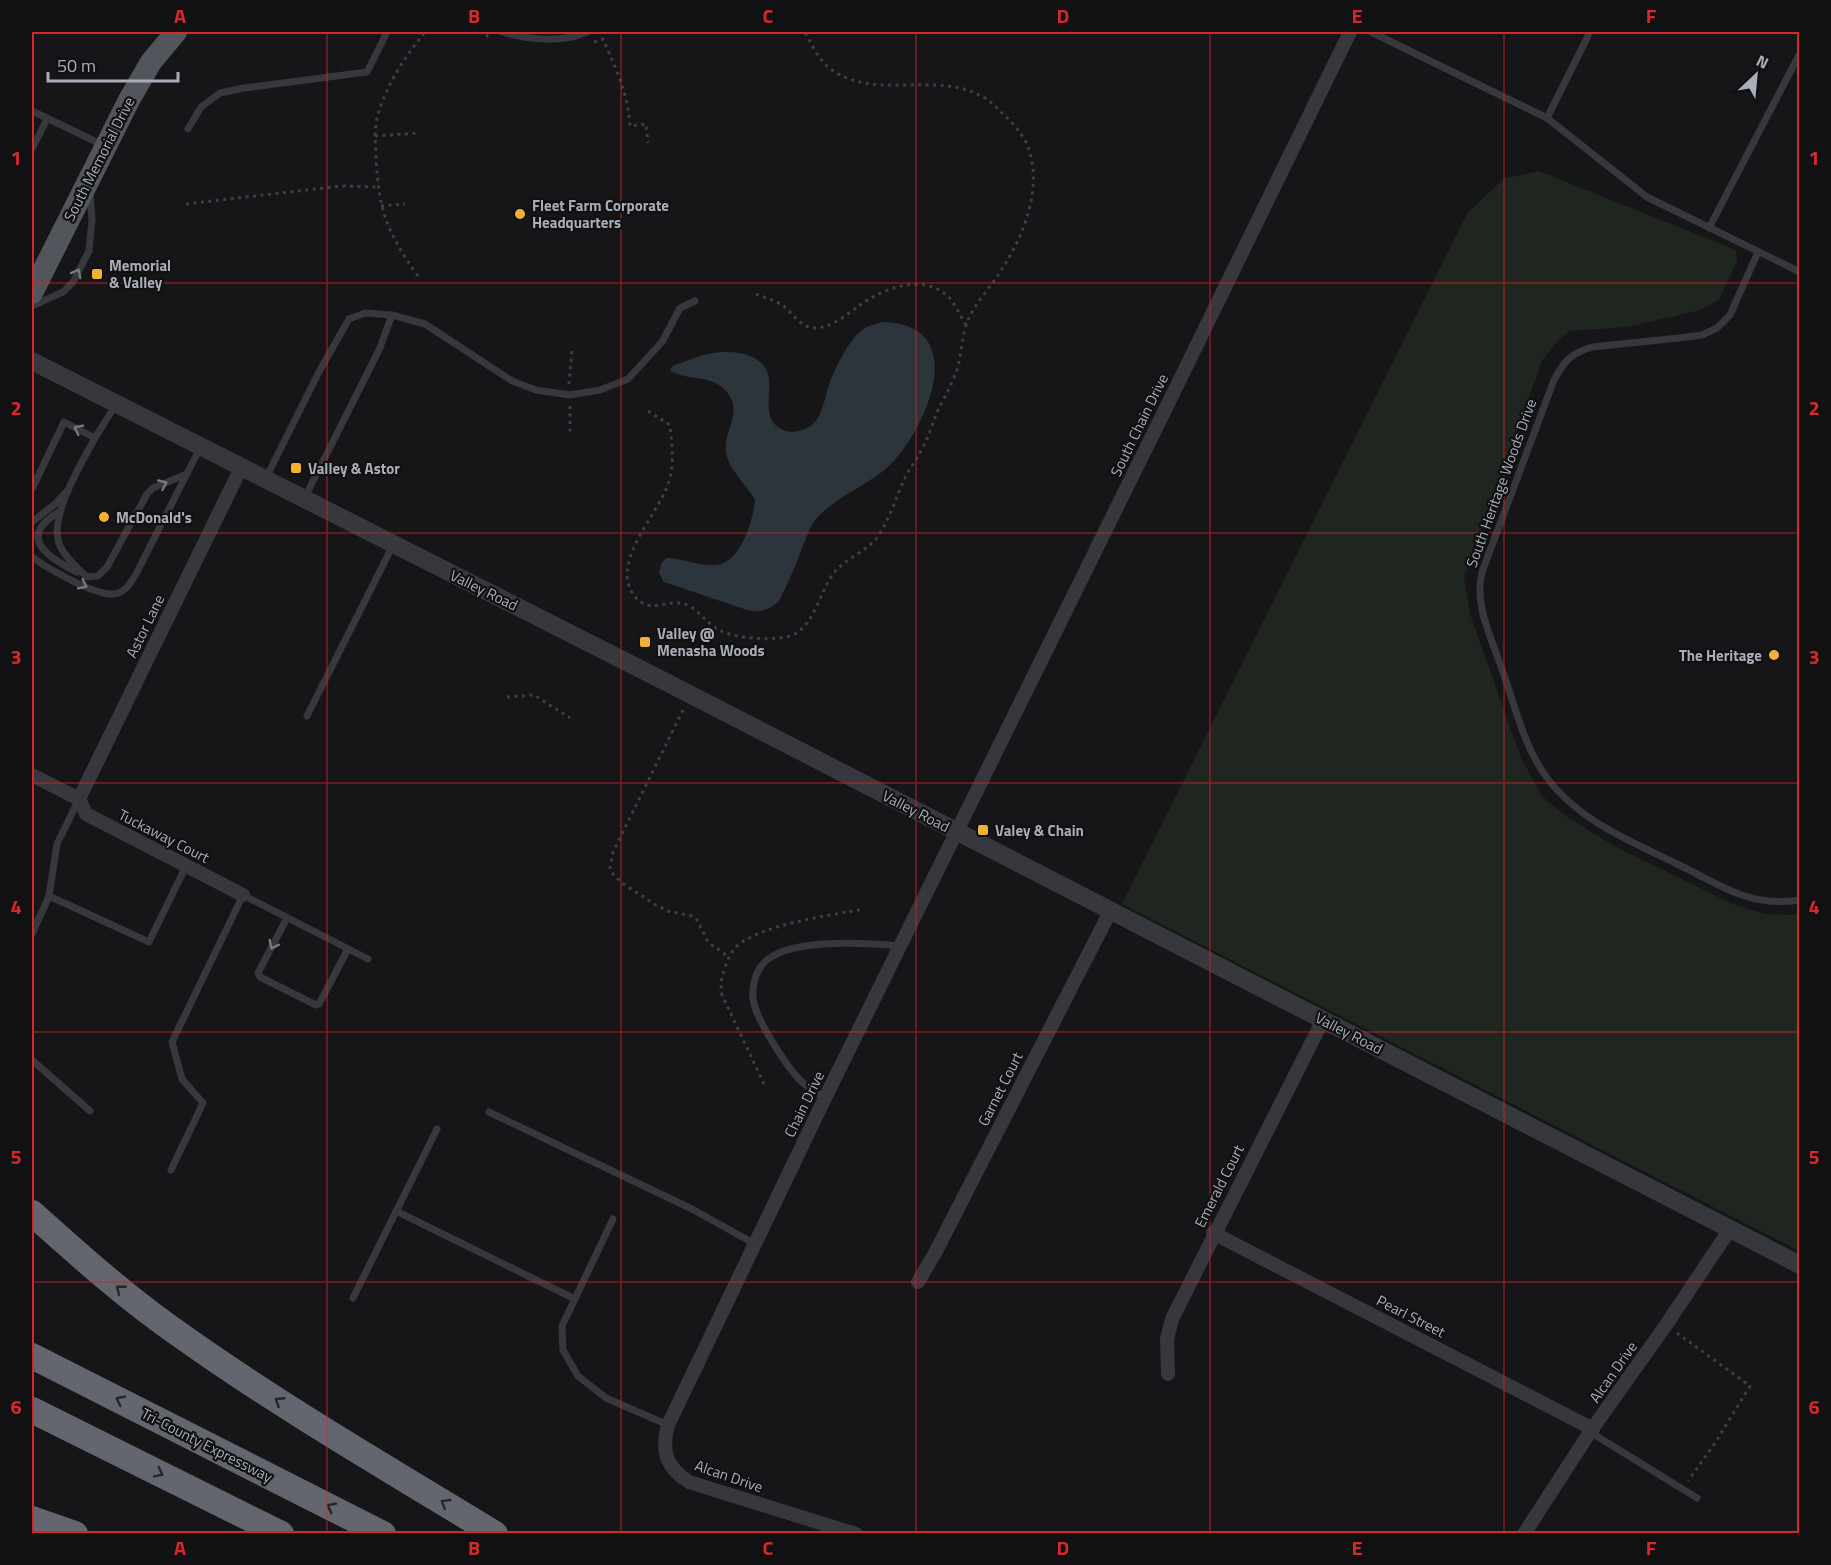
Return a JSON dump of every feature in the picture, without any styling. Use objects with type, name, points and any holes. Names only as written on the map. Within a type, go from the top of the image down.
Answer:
[{"type":"highway","points":[[32,1213],[121,1290],[181,1336],[309,1421],[495,1533]]},
{"type":"highway","name":"Tri-County Expressway","points":[[32,1356],[383,1533]]},
{"type":"highway","points":[[32,1410],[281,1533]]},
{"type":"highway","points":[[32,1519],[75,1533]]},
{"type":"main road","name":"South Memorial Drive","points":[[32,293],[129,100],[151,62],[176,32]]},
{"type":"street","name":"South Chain Drive","points":[[956,831],[1350,32]]},
{"type":"street","name":"Valley Road","points":[[32,361],[691,695],[1800,1265]]},
{"type":"street","name":"Astor Lane","points":[[79,799],[242,468]]},
{"type":"street","points":[[32,775],[79,799]]},
{"type":"street","name":"Tuckaway Court","points":[[79,799],[86,814],[243,895]]},
{"type":"street","name":"Chain Drive","points":[[684,1393],[956,831]]},
{"type":"street","name":"Garnet Court","points":[[918,1281],[935,1253],[1111,910]]},
{"type":"street","name":"Emerald Court","points":[[1168,1374],[1167,1339],[1172,1319],[1213,1233],[1323,1020]]},
{"type":"street","name":"Alcan Drive","points":[[1524,1533],[1730,1229]]},
{"type":"street","name":"Pearl Street","points":[[1213,1233],[1591,1431]]},
{"type":"street","name":"Alcan Drive","points":[[684,1393],[668,1425],[664,1439],[665,1452],[674,1470],[689,1482],[856,1533]]},
{"type":"lane","points":[[188,129],[201,107],[220,93],[367,72],[387,32]]},
{"type":"lane","points":[[502,32],[519,37],[554,39],[587,32]]},
{"type":"lane","points":[[1371,32],[1547,118],[1647,197],[1800,272]]},
{"type":"lane","points":[[1547,118],[1590,32]]},
{"type":"lane","points":[[1709,228],[1800,53]]},
{"type":"lane","points":[[32,111],[105,146]]},
{"type":"lane","points":[[32,149],[47,119]]},
{"type":"lane","points":[[32,306],[63,292],[73,282],[89,251],[92,220],[88,180]]},
{"type":"lane","name":"South Heritage Woods Drive","points":[[1758,252],[1730,315],[1717,328],[1702,335],[1592,347],[1568,357],[1554,380],[1478,587],[1483,615],[1529,745],[1545,775],[1566,801],[1607,830],[1734,892],[1772,902],[1800,900]]},
{"type":"lane","points":[[265,480],[320,370],[349,319],[365,314],[392,315],[425,324],[512,381],[536,390],[570,395],[600,390],[628,379],[662,342],[680,309],[695,301]]},
{"type":"lane","points":[[303,499],[379,350],[392,315]]},
{"type":"lane","points":[[87,577],[73,564],[60,546],[56,534],[57,522],[68,489],[116,404]]},
{"type":"lane","points":[[32,489],[64,422],[95,438]]},
{"type":"lane","points":[[32,557],[44,566],[99,593],[115,594],[128,587],[200,447]]},
{"type":"lane","points":[[62,509],[41,527],[37,536],[39,543],[54,559],[87,577],[98,576],[107,567],[147,494],[153,488],[187,474]]},
{"type":"lane","points":[[32,522],[55,504],[68,489]]},
{"type":"lane","points":[[307,716],[393,545]]},
{"type":"lane","points":[[32,934],[49,896],[57,844],[79,799]]},
{"type":"lane","points":[[49,896],[149,942],[186,866]]},
{"type":"lane","points":[[171,1170],[203,1102],[182,1079],[172,1041],[243,895],[368,959]]},
{"type":"lane","points":[[287,918],[258,974],[316,1005],[319,1004],[348,949]]},
{"type":"lane","points":[[825,1098],[802,1082],[784,1059],[769,1034],[754,1005],[754,987],[758,970],[773,956],[796,948],[844,943],[900,946]]},
{"type":"lane","points":[[32,1060],[90,1111]]},
{"type":"lane","points":[[489,1112],[692,1209],[755,1244]]},
{"type":"lane","points":[[353,1298],[437,1129]]},
{"type":"lane","points":[[396,1211],[575,1299]]},
{"type":"lane","points":[[613,1219],[561,1326],[563,1350],[578,1376],[606,1398],[668,1425]]},
{"type":"lane","points":[[1591,1431],[1697,1498]]},
{"type":"path","points":[[418,276],[398,248],[386,224],[378,187],[375,136],[379,111],[393,81],[411,49],[425,32]]},
{"type":"path","points":[[479,32],[493,39]]},
{"type":"path","points":[[648,411],[670,425],[674,460],[667,486],[631,557],[628,576],[634,595],[646,605],[656,607],[680,603],[688,605],[723,632],[762,639],[785,637],[803,627],[832,576],[841,566],[875,540],[881,532],[906,476],[923,448],[955,376],[963,350],[966,325],[976,305],[1003,269],[1015,246],[1028,211],[1034,187],[1034,173],[1026,142],[1002,112],[981,96],[969,91],[938,84],[865,83],[840,74],[821,60],[805,32]]},
{"type":"path","points":[[587,45],[603,39],[623,85],[628,103],[630,126],[646,124],[648,143]]},
{"type":"path","points":[[375,136],[418,133]]},
{"type":"path","points":[[186,204],[341,186],[378,187]]},
{"type":"path","points":[[381,206],[405,204]]},
{"type":"path","points":[[756,294],[783,306],[803,324],[818,328],[833,323],[875,295],[908,284],[921,284],[945,294],[952,301],[966,325]]},
{"type":"path","points":[[570,434],[572,348]]},
{"type":"path","points":[[507,697],[534,695],[570,718]]},
{"type":"path","points":[[691,695],[613,852],[610,868],[622,883],[656,905],[668,911],[692,916],[697,920],[708,942],[729,957]]},
{"type":"path","points":[[764,1084],[722,995],[720,987],[729,957],[741,943],[759,933],[863,909]]},
{"type":"path","points":[[1666,1325],[1750,1386],[1716,1443],[1682,1490]]},
{"type":"shaded area","points":[[1539,171],[1736,250],[1737,261],[1719,300],[1697,311],[1628,327],[1569,331],[1553,346],[1542,361],[1464,576],[1470,614],[1521,758],[1542,796],[1563,814],[1616,847],[1735,905],[1765,914],[1799,915],[1799,1251],[1122,904],[1468,212],[1505,178]]},
{"type":"shaded area","points":[[883,322],[910,327],[927,340],[934,358],[934,379],[928,403],[918,426],[891,464],[834,503],[815,521],[779,601],[764,610],[752,611],[664,582],[659,573],[661,564],[666,558],[717,565],[733,556],[748,529],[755,500],[731,465],[726,453],[727,437],[733,414],[731,399],[720,385],[676,374],[670,370],[673,366],[713,353],[729,352],[753,357],[759,361],[768,374],[768,404],[771,418],[781,429],[796,432],[806,429],[817,419],[835,370],[854,338],[865,328]]},
{"type":"place","name":"Fleet Farm Corporate Headquarters","points":[[520,214]]},
{"type":"place","name":"Memorial & Valley","points":[[97,274]]},
{"type":"place","name":"Valley & Astor","points":[[296,468]]},
{"type":"place","name":"McDonald's","points":[[104,517]]},
{"type":"place","name":"Valley @ Menasha Woods","points":[[645,642]]},
{"type":"place","name":"The Heritage","points":[[1774,655]]},
{"type":"place","name":"Valey & Chain","points":[[983,830]]}]
